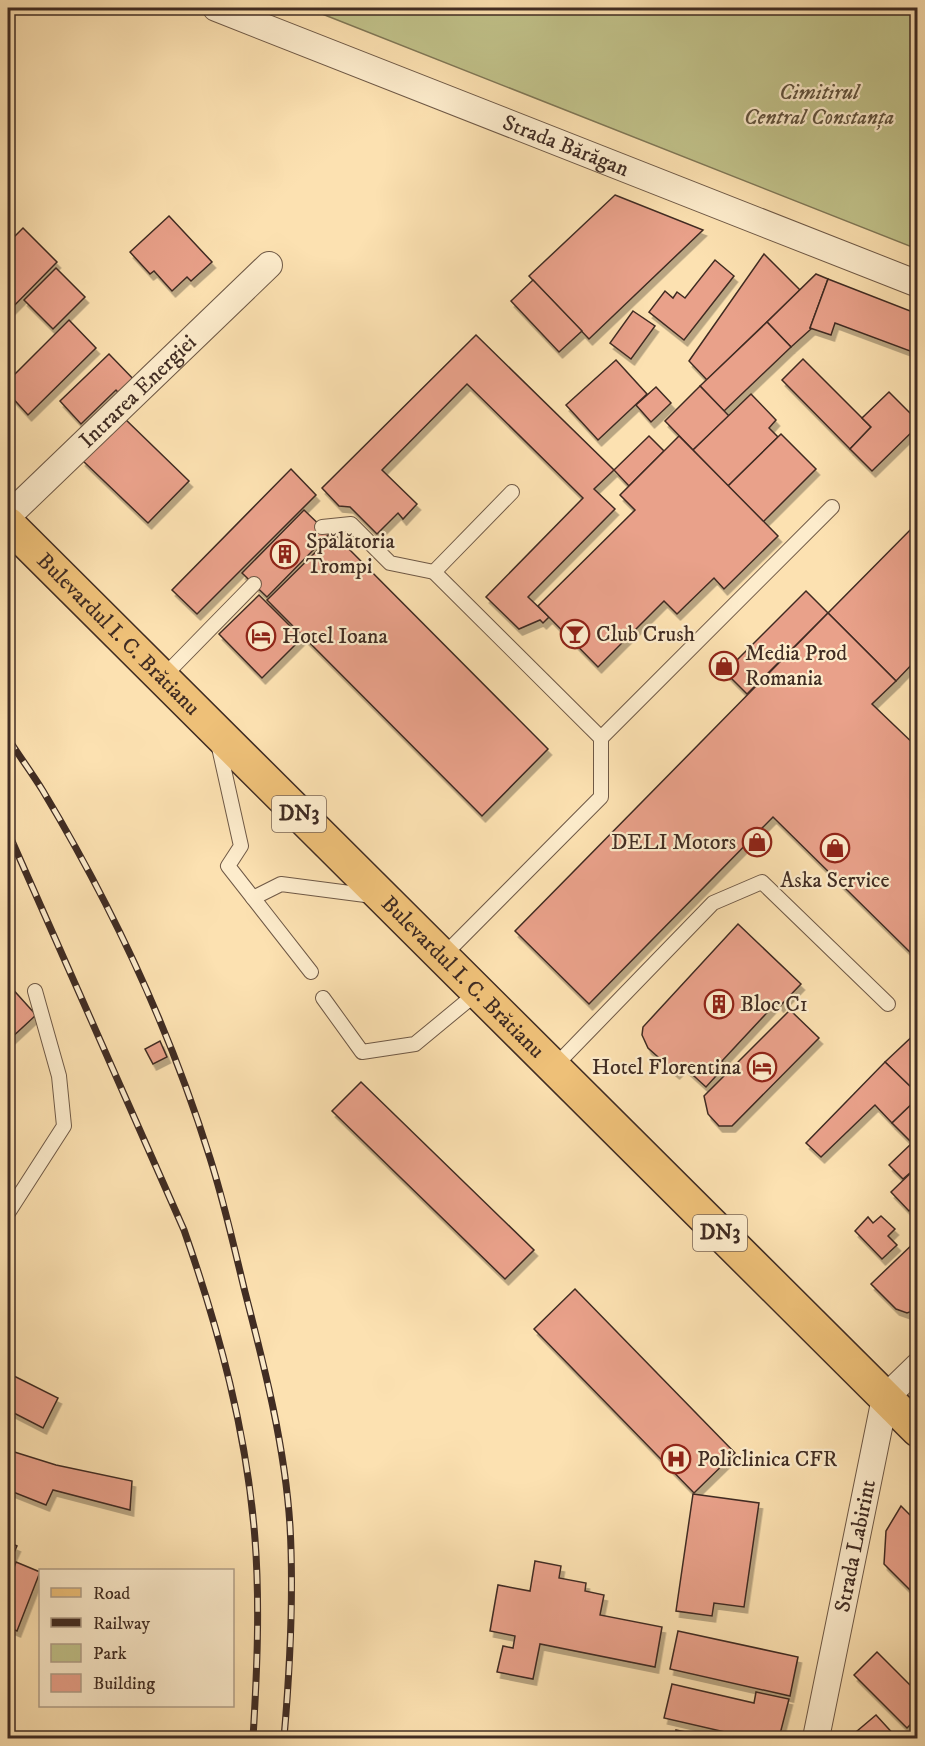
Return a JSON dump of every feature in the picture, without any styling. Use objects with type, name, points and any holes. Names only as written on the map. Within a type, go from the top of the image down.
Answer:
[{"type":"main road","name":"Bulevardul I. C. Brătianu","points":[[8,524],[918,1430]]},
{"type":"street","name":"Strada Bărăgan","points":[[216,8],[918,284]]},
{"type":"street","name":"Intrarea Energiei","points":[[8,516],[269,265]]},
{"type":"street","points":[[885,1398],[918,1366]]},
{"type":"street","name":"Strada Labirint","points":[[816,1738],[885,1398]]},
{"type":"lane","points":[[434,572],[512,492]]},
{"type":"lane","points":[[442,957],[601,797],[602,738],[832,507]]},
{"type":"lane","points":[[322,527],[351,524],[390,563],[434,572],[602,738]]},
{"type":"lane","points":[[162,678],[254,584]]},
{"type":"lane","points":[[214,730],[241,846],[228,866],[311,972]]},
{"type":"lane","points":[[554,1068],[713,903],[762,882],[888,1004]]},
{"type":"lane","points":[[253,898],[281,884],[383,898]]},
{"type":"lane","points":[[8,1213],[64,1126],[59,1076],[35,991]]},
{"type":"lane","points":[[323,998],[362,1052],[415,1044],[478,992]]},
{"type":"green space","name":"Cimitirul Central Constanța","points":[[307,8],[917,8],[917,249]]},
{"type":"building","points":[[615,195],[703,230],[589,339],[529,276]]},
{"type":"building","points":[[169,216],[212,262],[191,281],[187,277],[172,291],[154,271],[150,274],[130,252]]},
{"type":"building","points":[[23,228],[57,262],[8,312],[8,243]]},
{"type":"building","points":[[764,254],[800,290],[707,380],[689,361]]},
{"type":"building","points":[[715,260],[734,276],[684,340],[649,312],[665,291],[673,298],[677,292],[685,298]]},
{"type":"building","points":[[56,268],[85,297],[53,329],[24,300]]},
{"type":"building","points":[[816,274],[828,279],[811,329],[791,347],[767,322]]},
{"type":"building","points":[[828,279],[918,314],[918,354],[835,323],[831,335],[810,328]]},
{"type":"building","points":[[533,280],[582,331],[559,352],[511,301]]},
{"type":"building","points":[[633,311],[655,326],[631,359],[610,343]]},
{"type":"building","points":[[69,320],[96,348],[28,415],[8,393],[8,381]]},
{"type":"building","points":[[767,322],[791,347],[724,411],[700,386]]},
{"type":"building","points":[[476,335],[614,470],[594,489],[615,509],[528,597],[549,617],[543,623],[540,620],[519,629],[486,597],[583,498],[467,384],[382,470],[417,504],[403,519],[398,513],[377,534],[350,507],[339,506],[322,488]]},
{"type":"building","points":[[109,354],[140,386],[125,400],[116,390],[81,424],[60,401]]},
{"type":"building","points":[[803,359],[871,427],[850,449],[782,380]]},
{"type":"building","points":[[616,360],[647,394],[598,440],[566,405]]},
{"type":"building","points":[[700,386],[729,416],[693,450],[665,421]]},
{"type":"building","points":[[656,387],[671,403],[651,422],[636,405]]},
{"type":"building","points":[[889,392],[918,421],[918,426],[872,471],[850,449],[871,427],[862,418]]},
{"type":"building","points":[[751,394],[776,420],[769,428],[778,437],[728,486],[693,450]]},
{"type":"building","points":[[123,417],[189,481],[148,523],[82,460]]},
{"type":"building","points":[[781,434],[816,469],[763,522],[728,486]]},
{"type":"building","points":[[649,436],[664,451],[629,486],[614,470]]},
{"type":"building","points":[[679,436],[778,536],[724,589],[714,578],[677,614],[664,601],[598,667],[538,606],[635,510],[620,495]]},
{"type":"building","points":[[291,469],[316,495],[197,614],[172,590]]},
{"type":"building","name":"Spălătoria Trompi","points":[[304,510],[329,534],[267,597],[242,573]]},
{"type":"building","points":[[918,522],[918,658],[896,681],[828,613]]},
{"type":"building","points":[[334,534],[548,749],[482,816],[267,600]]},
{"type":"building","points":[[806,591],[828,613],[747,694],[725,672]]},
{"type":"building","name":"Hotel Ioana","points":[[259,595],[302,638],[262,678],[219,634]]},
{"type":"building","points":[[828,613],[896,681],[872,704],[918,748],[918,960],[773,817],[589,1004],[515,931]]},
{"type":"building","name":"Bloc C1","points":[[738,924],[801,984],[780,1006],[777,1002],[722,1061],[726,1065],[706,1087],[683,1066],[676,1073],[648,1048],[642,1035],[643,1027]]},
{"type":"building","points":[[9,985],[36,1015],[9,1040],[8,987]]},
{"type":"building","name":"Hotel Florentina","points":[[790,1010],[819,1038],[732,1126],[719,1126],[708,1114],[704,1096]]},
{"type":"building","points":[[918,1031],[918,1094],[885,1062]]},
{"type":"building","points":[[160,1041],[167,1057],[153,1064],[145,1049]]},
{"type":"building","points":[[885,1062],[918,1094],[918,1098],[892,1123],[875,1105],[821,1157],[806,1143]]},
{"type":"building","points":[[361,1082],[534,1250],[505,1279],[332,1111]]},
{"type":"building","points":[[918,1098],[918,1166],[903,1179],[889,1165],[912,1143],[892,1123]]},
{"type":"building","points":[[918,1166],[918,1203],[909,1211],[891,1192]]},
{"type":"building","points":[[881,1216],[895,1229],[888,1236],[897,1245],[882,1259],[855,1231],[868,1217],[873,1223]]},
{"type":"building","points":[[918,1239],[918,1309],[907,1313],[896,1309],[871,1284]]},
{"type":"building","points":[[575,1289],[735,1453],[694,1493],[534,1329]]},
{"type":"building","points":[[8,1373],[58,1398],[43,1428],[8,1410]]},
{"type":"building","points":[[8,1450],[56,1465],[132,1481],[130,1510],[53,1490],[46,1505],[8,1490]]},
{"type":"building","points":[[693,1494],[759,1503],[744,1607],[714,1603],[712,1616],[676,1611]]},
{"type":"building","points":[[901,1506],[918,1523],[918,1598],[884,1564],[886,1531]]},
{"type":"building","points":[[8,1542],[17,1546],[8,1566]]},
{"type":"building","points":[[535,1561],[561,1566],[559,1578],[586,1583],[585,1591],[604,1595],[600,1615],[662,1627],[655,1667],[540,1644],[533,1679],[497,1672],[503,1646],[513,1648],[515,1636],[490,1631],[498,1585],[530,1591]]},
{"type":"building","points":[[16,1562],[39,1572],[17,1631],[8,1627],[8,1584]]},
{"type":"building","points":[[678,1631],[798,1657],[790,1696],[670,1669]]},
{"type":"building","points":[[877,1652],[918,1693],[918,1717],[907,1728],[854,1675]]},
{"type":"building","points":[[672,1684],[754,1703],[756,1692],[789,1699],[779,1738],[751,1738],[664,1718]]},
{"type":"building","points":[[876,1715],[897,1738],[850,1737]]},
{"type":"building","points":[[918,1726],[918,1738],[914,1738],[910,1734]]},
{"type":"building","points":[[676,1730],[715,1738],[674,1738]]},
{"type":"building","points":[[504,1732],[530,1738],[502,1738]]},
{"type":"railway","points":[[8,738],[43,791],[116,924],[177,1063],[220,1191],[267,1379],[284,1467],[291,1553],[290,1659],[284,1738]]},
{"type":"railway","points":[[8,832],[184,1230],[220,1344],[238,1421],[255,1539],[257,1638],[253,1738]]},
{"type":"place","name":"Spălătoria Trompi","points":[[285,554]]},
{"type":"place","name":"Club Crush","points":[[575,634]]},
{"type":"place","name":"Hotel Ioana","points":[[261,636]]},
{"type":"place","name":"Media Prod Romania","points":[[724,666]]},
{"type":"place","name":"DELI Motors","points":[[757,842]]},
{"type":"place","name":"Aska Service","points":[[835,848]]},
{"type":"place","name":"Bloc C1","points":[[719,1004]]},
{"type":"place","name":"Hotel Florentina","points":[[762,1067]]},
{"type":"place","name":"Policlinica CFR","points":[[676,1459]]}]
